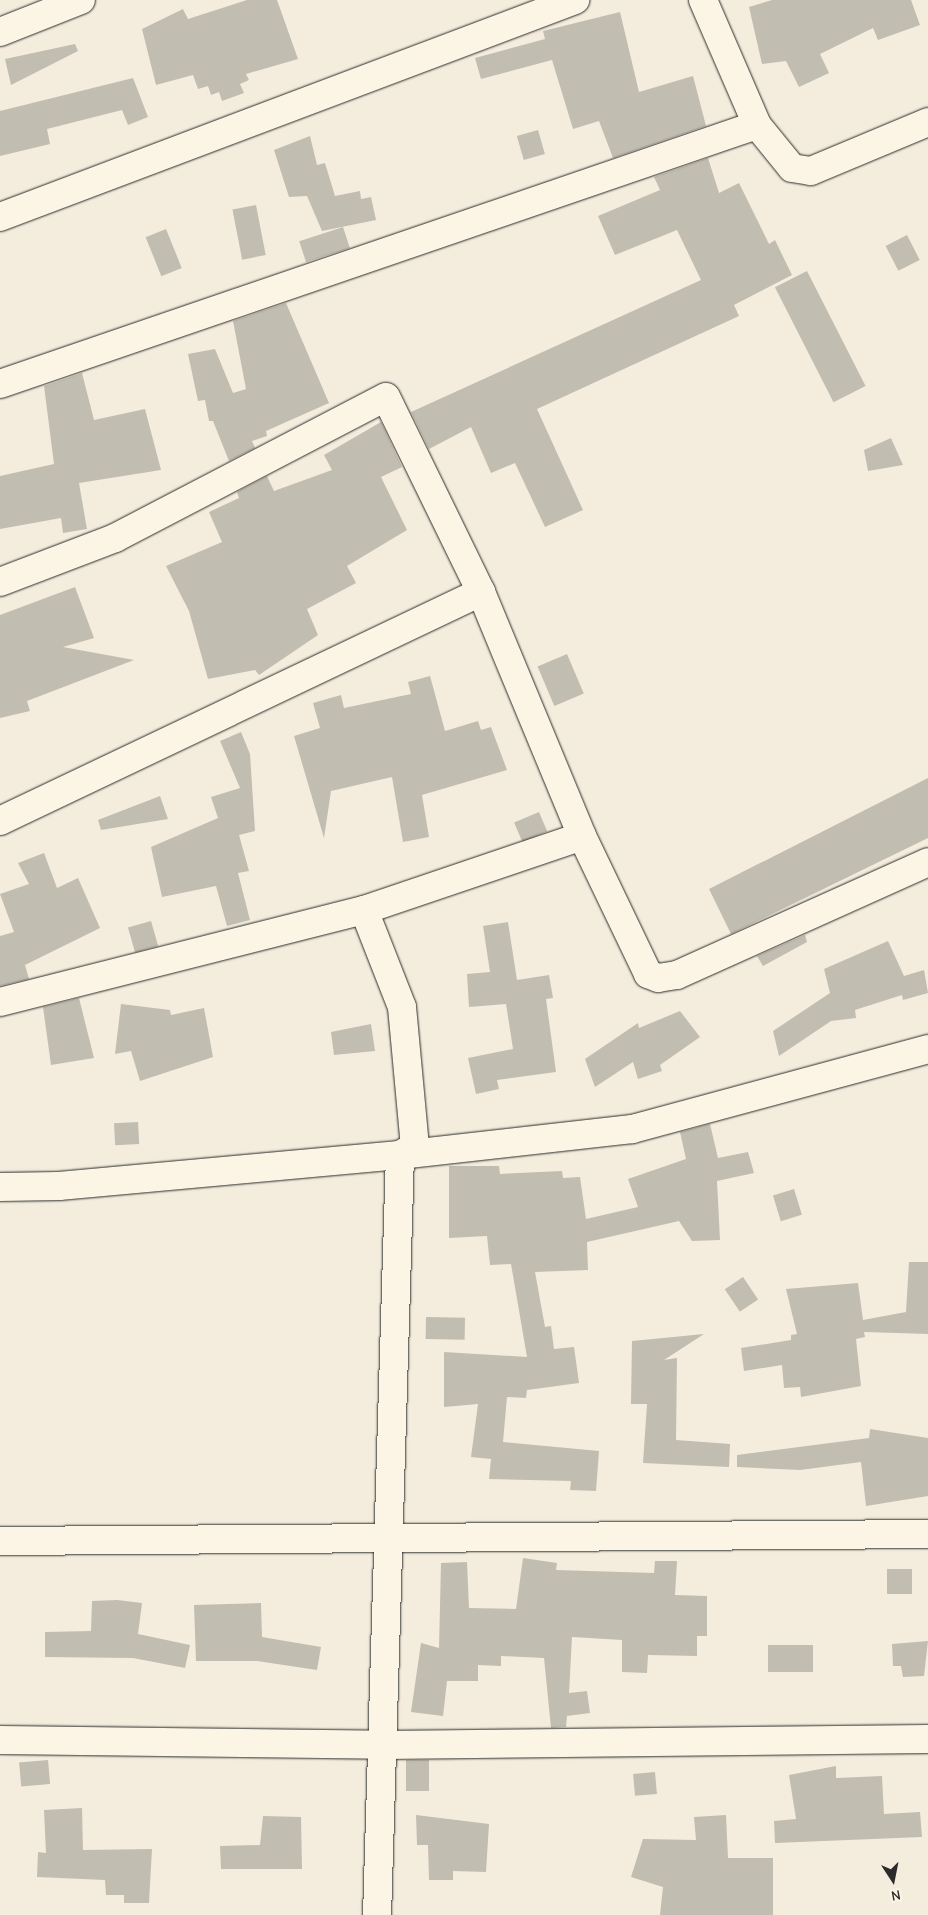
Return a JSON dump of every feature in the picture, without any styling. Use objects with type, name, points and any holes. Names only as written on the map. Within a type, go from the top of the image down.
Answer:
[{"type":"street","points":[[0,32],[81,0]]},
{"type":"street","points":[[0,218],[575,0]]},
{"type":"street","points":[[703,0],[757,126],[782,159],[792,168],[811,171],[928,122]]},
{"type":"street","points":[[0,384],[757,126]]},
{"type":"street","points":[[0,582],[115,538],[386,397],[481,592],[582,836],[642,966],[658,978],[677,975],[928,862]]},
{"type":"street","points":[[0,821],[481,592]]},
{"type":"street","points":[[0,1002],[364,910],[582,836]]},
{"type":"street","points":[[364,910],[402,1007],[415,1146],[400,1155]]},
{"type":"street","points":[[0,1187],[59,1186],[400,1155],[632,1129],[928,1049]]},
{"type":"street","points":[[376,1915],[384,1745],[400,1155]]},
{"type":"street","points":[[0,1541],[389,1536],[928,1534]]},
{"type":"street","points":[[0,1740],[384,1745],[928,1739]]},
{"type":"building","points":[[247,0],[277,0],[298,59],[246,74],[249,80],[240,84],[244,93],[222,101],[219,92],[211,95],[208,86],[198,89],[193,75],[156,85],[142,29],[183,9],[188,19]]},
{"type":"building","points":[[772,0],[911,0],[920,25],[878,40],[873,28],[820,54],[829,73],[799,87],[786,61],[762,64],[749,7]]},
{"type":"building","points":[[620,12],[639,92],[693,76],[706,126],[613,158],[599,121],[573,129],[552,60],[481,79],[475,58],[545,39],[543,31]]},
{"type":"building","points":[[75,44],[78,51],[11,85],[5,59]]},
{"type":"building","points":[[133,78],[148,117],[128,125],[122,110],[47,129],[50,144],[0,156],[0,111]]},
{"type":"building","points":[[538,130],[545,154],[524,160],[517,136]]},
{"type":"building","points":[[310,136],[317,165],[325,163],[335,196],[360,191],[361,199],[371,197],[376,220],[322,231],[307,196],[289,197],[274,150]]},
{"type":"building","points":[[708,158],[719,193],[739,183],[769,244],[775,240],[792,275],[734,305],[739,316],[537,409],[583,510],[545,527],[515,463],[491,473],[471,427],[429,449],[411,412],[701,280],[677,230],[615,255],[598,216],[660,190],[654,177]]},
{"type":"building","points":[[256,205],[266,255],[242,260],[232,210]]},
{"type":"building","points":[[343,227],[350,248],[306,262],[299,241]]},
{"type":"building","points":[[166,229],[182,268],[161,276],[146,237]]},
{"type":"building","points":[[907,235],[920,260],[898,271],[886,246]]},
{"type":"building","points":[[807,271],[866,386],[833,402],[775,287]]},
{"type":"building","points":[[286,303],[329,403],[266,431],[267,436],[252,441],[255,448],[229,461],[213,421],[209,421],[205,400],[198,401],[188,354],[215,349],[233,393],[246,389],[233,321]]},
{"type":"building","points":[[82,373],[94,420],[145,409],[161,470],[79,483],[87,529],[63,533],[61,518],[0,529],[0,476],[54,464],[44,386]]},
{"type":"building","points":[[381,422],[402,467],[381,477],[407,530],[347,566],[356,583],[307,609],[318,635],[259,675],[255,670],[208,679],[189,611],[166,566],[222,542],[209,512],[239,498],[237,492],[267,476],[274,491],[332,470],[324,455]]},
{"type":"building","points":[[891,438],[903,465],[868,471],[864,450]]},
{"type":"building","points":[[75,587],[94,638],[63,647],[134,660],[27,701],[30,711],[0,718],[0,615]]},
{"type":"building","points":[[567,654],[584,694],[554,706],[538,667]]},
{"type":"building","points":[[430,676],[445,731],[478,721],[481,730],[491,727],[507,770],[422,795],[429,837],[403,842],[392,777],[331,791],[324,838],[294,736],[320,728],[313,703],[341,695],[344,708],[411,694],[408,682]]},
{"type":"building","points":[[241,732],[250,754],[255,831],[239,835],[249,871],[238,873],[250,920],[227,926],[216,886],[162,897],[151,847],[218,818],[211,797],[240,788],[220,741]]},
{"type":"building","points":[[928,778],[928,838],[731,934],[709,889]]},
{"type":"building","points":[[160,796],[168,819],[101,830],[98,820]]},
{"type":"building","points":[[539,812],[547,831],[522,842],[514,823]]},
{"type":"building","points":[[44,853],[57,888],[78,878],[100,928],[25,965],[29,979],[0,986],[0,936],[14,932],[0,894],[29,884],[18,863]]},
{"type":"building","points":[[151,921],[158,946],[135,953],[128,928]]},
{"type":"building","points":[[508,922],[517,980],[549,975],[553,998],[546,999],[556,1072],[497,1080],[499,1089],[476,1094],[468,1058],[513,1049],[506,1004],[469,1007],[467,974],[490,972],[483,926]]},
{"type":"building","points":[[805,935],[807,942],[763,966],[757,956]]},
{"type":"building","points":[[888,941],[904,976],[924,970],[928,993],[903,1000],[902,995],[855,1010],[856,1018],[831,1021],[779,1056],[773,1031],[830,993],[824,969]]},
{"type":"building","points":[[79,998],[94,1058],[51,1065],[43,1007]]},
{"type":"building","points":[[121,1004],[170,1010],[171,1015],[204,1008],[213,1057],[140,1081],[131,1051],[115,1054]]},
{"type":"building","points":[[680,1011],[700,1037],[660,1065],[662,1071],[638,1079],[633,1062],[595,1087],[585,1059],[638,1023],[639,1028]]},
{"type":"building","points":[[371,1024],[375,1051],[334,1055],[331,1032]]},
{"type":"building","points":[[138,1122],[139,1144],[115,1145],[114,1123]]},
{"type":"building","points":[[710,1124],[718,1158],[748,1152],[754,1173],[717,1181],[720,1240],[692,1241],[679,1221],[587,1242],[588,1270],[535,1272],[545,1327],[551,1326],[554,1349],[574,1347],[579,1383],[527,1390],[526,1398],[507,1397],[503,1442],[599,1451],[596,1491],[570,1490],[571,1481],[489,1479],[491,1459],[471,1457],[478,1404],[444,1407],[444,1352],[527,1357],[511,1264],[490,1265],[487,1236],[449,1238],[449,1166],[499,1166],[500,1174],[562,1171],[563,1178],[580,1177],[586,1219],[638,1207],[628,1179],[686,1159],[680,1132]]},
{"type":"building","points":[[794,1189],[802,1215],[781,1221],[773,1195]]},
{"type":"building","points":[[909,1262],[928,1262],[928,1334],[864,1332],[865,1337],[856,1339],[861,1386],[801,1397],[800,1387],[784,1388],[782,1365],[744,1371],[741,1348],[791,1340],[791,1335],[797,1334],[786,1289],[858,1283],[863,1320],[906,1312]]},
{"type":"building","points":[[743,1277],[758,1299],[740,1312],[725,1289]]},
{"type":"building","points":[[426,1317],[465,1318],[465,1340],[426,1339]]},
{"type":"building","points":[[704,1334],[664,1360],[677,1358],[676,1440],[730,1444],[729,1467],[643,1463],[647,1404],[631,1404],[632,1341]]},
{"type":"building","points":[[870,1429],[928,1438],[928,1496],[866,1506],[861,1462],[800,1470],[737,1467],[737,1455],[869,1438]]},
{"type":"building","points":[[523,1558],[557,1563],[556,1570],[654,1573],[655,1561],[677,1561],[675,1595],[707,1596],[707,1636],[697,1636],[697,1656],[648,1655],[647,1673],[622,1672],[622,1640],[572,1637],[569,1693],[587,1691],[590,1713],[567,1716],[566,1727],[551,1728],[544,1658],[501,1656],[501,1666],[478,1665],[478,1681],[447,1681],[443,1716],[411,1712],[421,1643],[439,1648],[441,1563],[467,1562],[469,1608],[516,1609]]},
{"type":"building","points":[[887,1569],[912,1569],[912,1594],[887,1594]]},
{"type":"building","points":[[117,1600],[142,1603],[138,1634],[190,1645],[185,1668],[133,1658],[45,1657],[45,1632],[91,1631],[92,1601]]},
{"type":"building","points":[[261,1603],[262,1637],[321,1647],[317,1670],[257,1661],[196,1661],[194,1605]]},
{"type":"building","points":[[928,1641],[924,1676],[903,1677],[901,1666],[893,1666],[892,1644]]},
{"type":"building","points":[[768,1645],[813,1645],[813,1672],[768,1672]]},
{"type":"building","points":[[48,1760],[50,1784],[21,1786],[19,1763]]},
{"type":"building","points":[[406,1760],[429,1760],[429,1791],[406,1791]]},
{"type":"building","points":[[836,1766],[836,1778],[882,1776],[884,1814],[920,1812],[922,1837],[775,1843],[774,1821],[796,1819],[789,1775]]},
{"type":"building","points":[[655,1772],[657,1794],[635,1796],[633,1774]]},
{"type":"building","points":[[82,1808],[83,1850],[152,1849],[149,1903],[124,1903],[124,1895],[106,1895],[105,1880],[37,1877],[38,1852],[46,1853],[44,1810]]},
{"type":"building","points":[[416,1815],[489,1824],[486,1872],[453,1871],[453,1880],[429,1880],[428,1845],[417,1845]]},
{"type":"building","points":[[726,1815],[728,1858],[773,1858],[773,1915],[660,1915],[663,1887],[631,1877],[643,1839],[696,1840],[694,1817]]},
{"type":"building","points":[[263,1816],[301,1817],[302,1869],[221,1869],[220,1846],[260,1845]]}]
